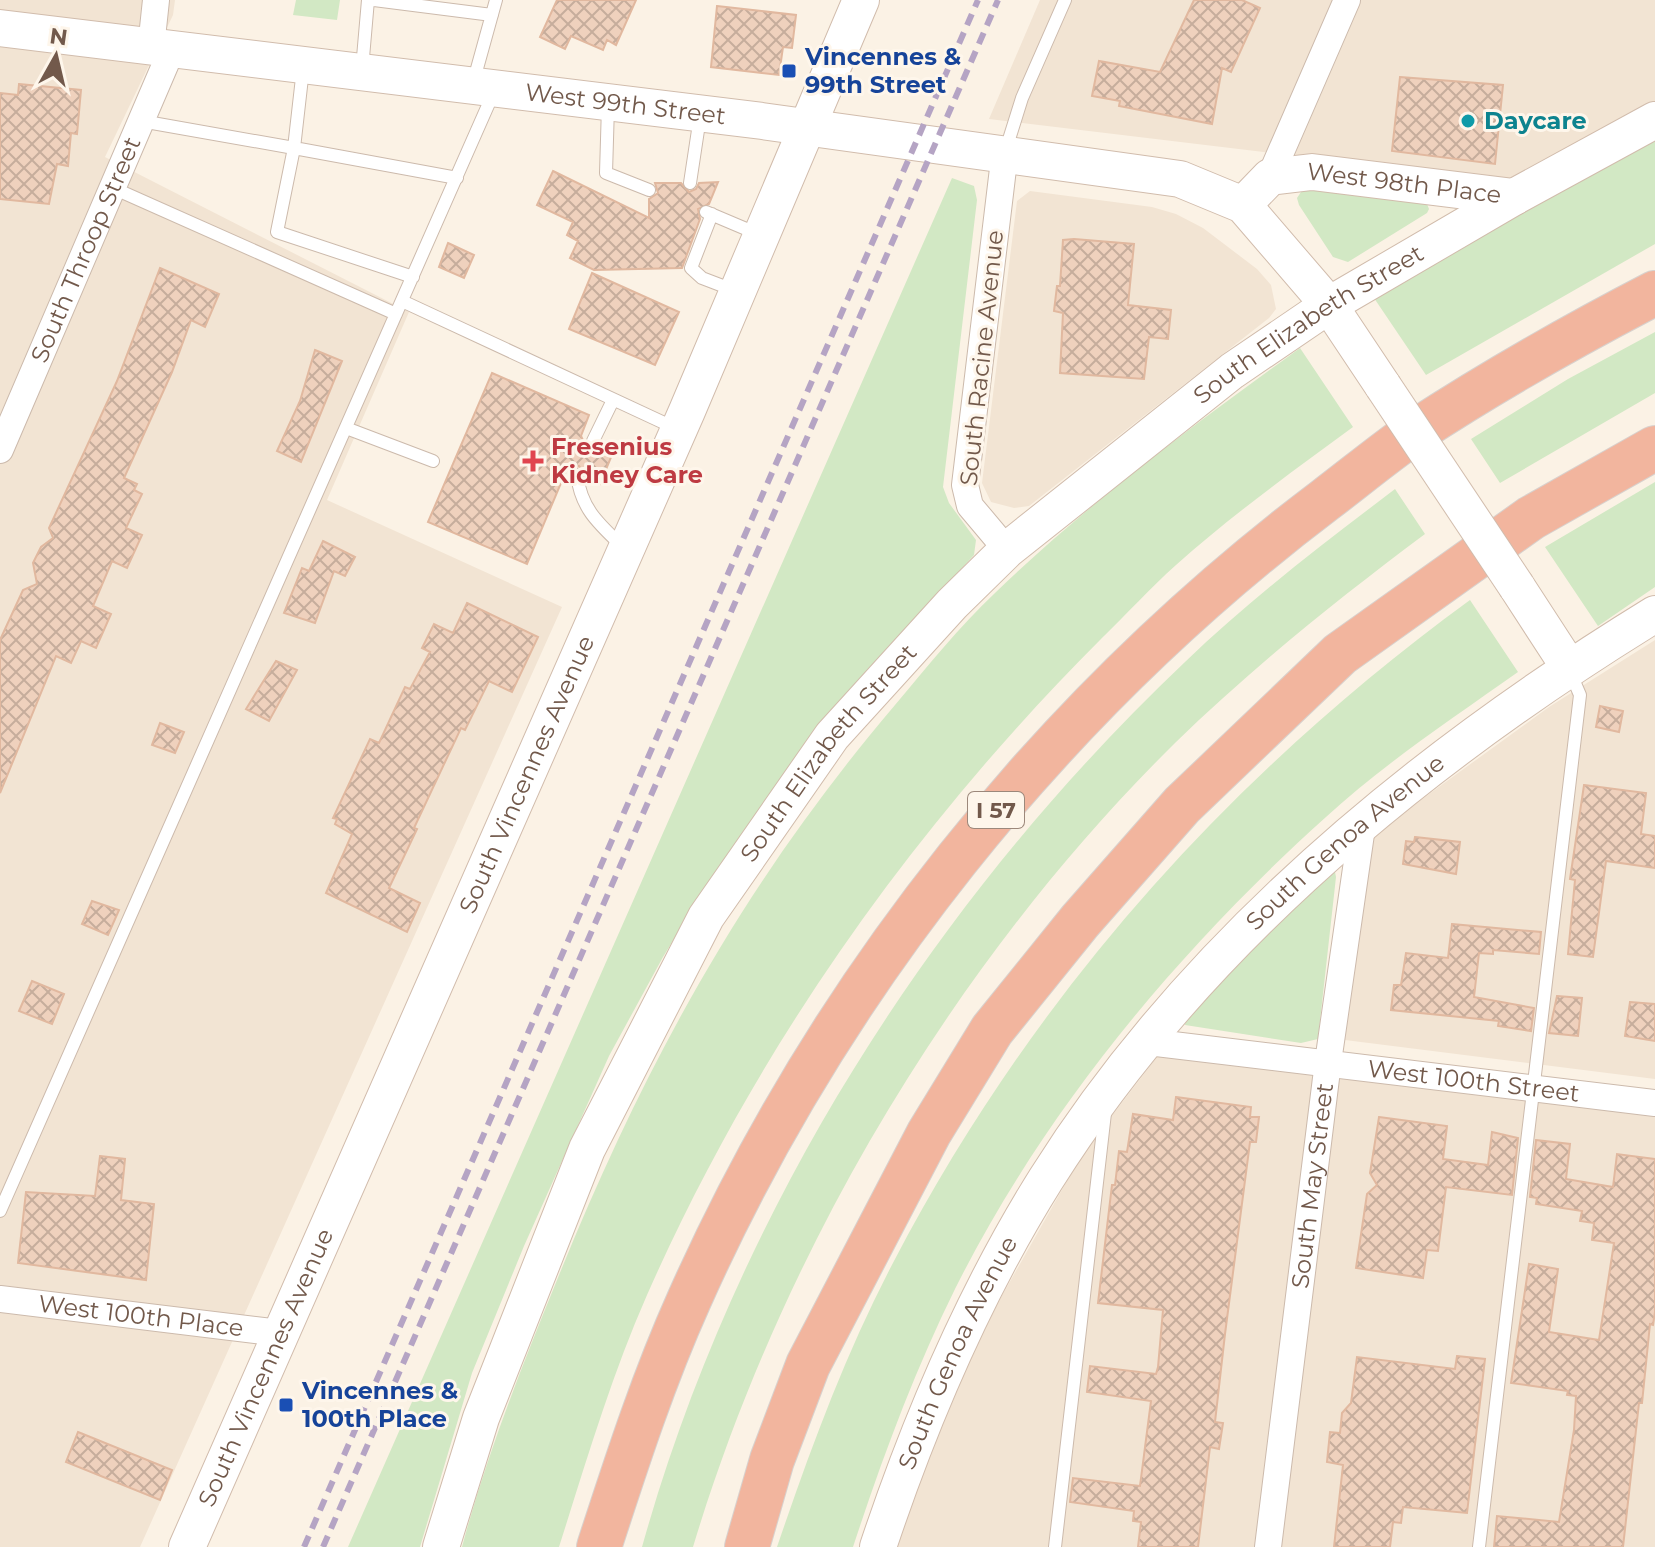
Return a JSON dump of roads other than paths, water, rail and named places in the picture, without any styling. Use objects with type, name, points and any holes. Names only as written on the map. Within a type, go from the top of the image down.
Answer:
[{"type":"highway","name":"I 57","points":[[599,1547],[635,1436],[689,1300],[757,1166],[821,1051],[900,933],[988,819],[1098,698],[1188,612],[1284,531],[1411,435],[1556,345],[1655,293]]},
{"type":"highway","points":[[747,1547],[772,1460],[808,1365],[929,1133],[992,1030],[1080,921],[1182,805],[1340,654],[1531,518],[1655,448]]},
{"type":"street","name":"South Throop Street","points":[[0,450],[141,121],[161,48],[156,0]]},
{"type":"street","name":"South Vincennes Avenue","points":[[187,1547],[678,430],[861,0]]},
{"type":"street","points":[[1347,0],[1270,177],[1243,205],[1329,305],[1569,667],[1655,614]]},
{"type":"street","name":"West 99th Street","points":[[0,28],[1005,152],[1156,174],[1243,205]]},
{"type":"street","name":"West 98th Place","points":[[1270,177],[1312,172],[1514,197],[1655,120]]},
{"type":"street","name":"South Racine Avenue","points":[[1005,152],[965,485],[970,506],[1007,550]]},
{"type":"street","name":"South Elizabeth Street","points":[[441,1547],[481,1418],[587,1149],[706,917],[832,736],[952,604],[1007,550],[1232,371],[1329,305],[1514,197]]},
{"type":"street","name":"South Genoa Avenue","points":[[879,1543],[919,1427],[977,1301],[1047,1178],[1148,1042],[1242,932],[1294,882],[1473,737],[1569,667]]},
{"type":"street","name":"South May Street","points":[[1268,1547],[1328,1062],[1362,827]]},
{"type":"street","name":"West 100th Street","points":[[1148,1042],[1655,1103]]},
{"type":"street","name":"West 100th Place","points":[[0,1299],[280,1333]]},
{"type":"lane","points":[[362,73],[371,0],[492,15]]},
{"type":"lane","points":[[0,1211],[457,178],[484,88],[496,0]]},
{"type":"lane","points":[[1005,152],[1022,98],[1065,0]]},
{"type":"lane","points":[[304,65],[294,148],[277,232],[413,277]]},
{"type":"lane","points":[[608,102],[606,173],[649,190]]},
{"type":"lane","points":[[690,183],[700,114]]},
{"type":"lane","points":[[141,121],[457,178]]},
{"type":"lane","points":[[113,188],[396,314]]},
{"type":"lane","points":[[737,291],[702,278],[691,268],[709,213],[761,235]]},
{"type":"lane","points":[[402,301],[678,430]]},
{"type":"lane","points":[[593,441],[613,400]]},
{"type":"lane","points":[[346,428],[433,461]]},
{"type":"lane","points":[[577,475],[579,495],[587,512],[625,550]]},
{"type":"lane","points":[[1479,1547],[1580,695],[1569,667]]},
{"type":"lane","points":[[1055,1547],[1108,1094]]},
{"type":"railway","points":[[304,1547],[978,0]]},
{"type":"railway","points":[[323,1547],[998,0]]},
{"type":"place","name":"Vincennes & 99th Street","points":[[789,71]]},
{"type":"place","name":"Daycare","points":[[1468,121]]},
{"type":"place","name":"Fresenius Kidney Care","points":[[533,461]]},
{"type":"place","name":"Vincennes & 100th Place","points":[[286,1405]]}]
